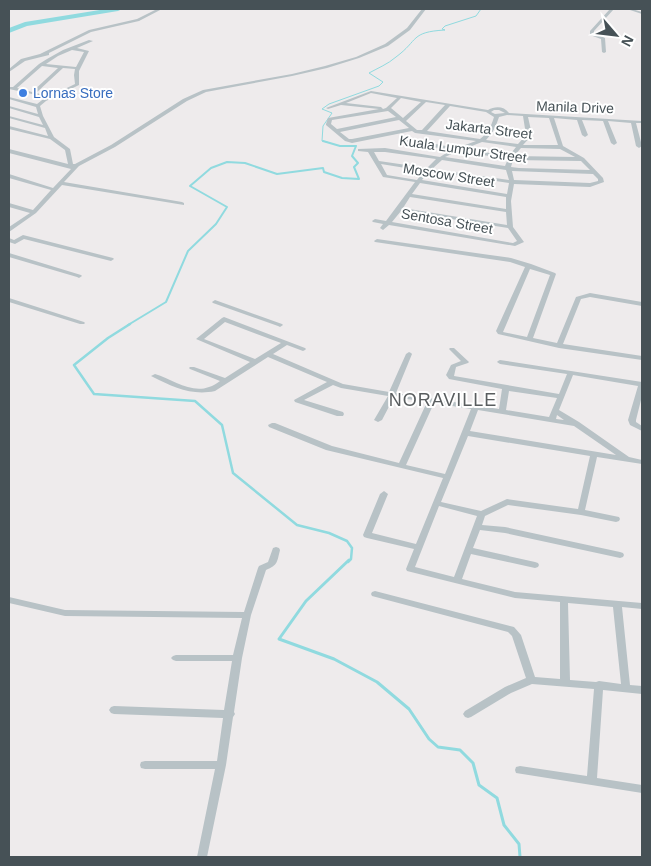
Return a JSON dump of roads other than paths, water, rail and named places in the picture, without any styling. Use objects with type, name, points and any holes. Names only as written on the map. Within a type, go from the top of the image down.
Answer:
[{"type":"street","points":[[42,55],[90,31],[138,20],[160,9]]},
{"type":"street","points":[[9,230],[34,212],[73,167],[113,146],[185,100],[205,91],[350,61],[373,52],[412,26],[424,9]]},
{"type":"street","points":[[604,52],[603,38],[594,36],[592,32],[612,9]]},
{"type":"street","points":[[629,9],[642,13]]},
{"type":"street","points":[[71,40],[85,43]]},
{"type":"street","points":[[11,88],[41,65],[72,48],[91,41]]},
{"type":"street","points":[[38,106],[50,97],[77,84],[74,76],[76,68],[87,51],[72,48]]},
{"type":"street","points":[[9,71],[23,60],[42,55],[61,54]]},
{"type":"street","points":[[41,65],[76,68]]},
{"type":"street","points":[[33,93],[62,67]]},
{"type":"street","points":[[11,88],[50,97]]},
{"type":"street","points":[[340,118],[328,108],[372,92],[488,111],[489,114],[497,116],[506,114]]},
{"type":"street","points":[[401,96],[388,109],[330,119],[328,124],[336,131],[403,119],[426,100]]},
{"type":"street","points":[[9,98],[38,106]]},
{"type":"street","points":[[341,104],[388,109],[403,119],[414,130],[399,152]]},
{"type":"street","points":[[423,132],[449,104]]},
{"type":"street","points":[[38,106],[52,138]]},
{"type":"street","points":[[9,107],[41,116]]},
{"type":"street","name":"Manila Drive","points":[[488,111],[501,109],[507,112],[506,114],[525,116],[642,122]]},
{"type":"street","points":[[385,226],[429,169],[444,155],[481,141],[494,129],[497,116]]},
{"type":"street","points":[[400,209],[510,227],[508,196],[512,182],[509,169],[510,158],[529,135],[525,116]]},
{"type":"street","points":[[9,117],[46,127]]},
{"type":"street","points":[[377,162],[512,182],[590,185],[601,182],[601,179],[582,160],[561,147],[551,117]]},
{"type":"street","points":[[579,118],[585,135]]},
{"type":"street","points":[[605,119],[614,143]]},
{"type":"street","points":[[632,121],[640,143]]},
{"type":"street","points":[[9,128],[52,138],[67,149],[73,167]]},
{"type":"street","name":"Jakarta Street","points":[[355,140],[414,130],[520,146],[561,147]]},
{"type":"street","name":"Moscow Street","points":[[336,131],[347,140],[355,140],[366,150],[377,162],[385,176],[508,196]]},
{"type":"street","points":[[408,141],[510,158],[582,160]]},
{"type":"street","name":"Kuala Lumpur Street","points":[[366,150],[399,152],[509,169],[594,172]]},
{"type":"street","points":[[9,151],[73,167]]},
{"type":"street","points":[[9,176],[55,190]]},
{"type":"street","points":[[61,183],[182,204]]},
{"type":"street","points":[[409,195],[508,211]]},
{"type":"street","points":[[9,205],[34,212]]},
{"type":"street","name":"Sentosa Street","points":[[376,221],[385,226],[513,245],[521,242],[510,227]]},
{"type":"street","points":[[9,240],[15,242],[23,237],[111,259]]},
{"type":"street","points":[[377,241],[529,265],[550,272],[553,276],[528,340]]},
{"type":"street","points":[[9,255],[80,276]]},
{"type":"street","points":[[529,265],[499,331],[504,334],[559,346],[642,358]]},
{"type":"street","points":[[559,346],[578,298],[590,295],[642,304]]},
{"type":"street","points":[[9,300],[82,323]]},
{"type":"street","points":[[215,302],[280,325]]},
{"type":"street","points":[[244,326],[253,315]]},
{"type":"street","points":[[255,362],[199,339],[224,319],[303,349]]},
{"type":"street","points":[[155,376],[184,389],[196,392],[212,389],[287,342]]},
{"type":"street","points":[[452,349],[466,362],[452,366],[451,378],[560,397]]},
{"type":"street","points":[[268,354],[331,383],[475,409],[553,415],[576,424],[627,459]]},
{"type":"street","points":[[378,420],[392,394],[408,354]]},
{"type":"street","points":[[500,362],[642,384],[632,420],[633,423],[642,429]]},
{"type":"street","points":[[192,368],[226,381]]},
{"type":"street","points":[[553,415],[571,373]]},
{"type":"street","points":[[331,383],[295,402],[340,414]]},
{"type":"street","points":[[502,411],[506,388]]},
{"type":"street","points":[[402,466],[432,402]]},
{"type":"street","points":[[475,409],[410,569],[515,595],[642,606]]},
{"type":"street","points":[[272,425],[329,448],[448,477]]},
{"type":"street","points":[[466,433],[642,462]]},
{"type":"street","points":[[581,512],[594,455]]},
{"type":"street","points":[[384,494],[367,535],[418,547]]},
{"type":"street","points":[[436,502],[482,514],[507,502],[581,512],[616,519]]},
{"type":"street","points":[[457,580],[482,514]]},
{"type":"street","points":[[478,527],[514,532],[620,555]]},
{"type":"street","points":[[202,857],[222,766],[238,658],[247,615],[262,568],[272,564],[276,550]]},
{"type":"street","points":[[468,550],[535,566]]},
{"type":"street","points":[[374,594],[512,629],[516,635],[531,680]]},
{"type":"street","points":[[9,600],[65,613],[247,615]]},
{"type":"street","points":[[564,600],[565,682]]},
{"type":"street","points":[[617,604],[626,688]]},
{"type":"street","points":[[176,658],[238,658]]},
{"type":"street","points":[[468,714],[508,690],[531,680],[642,690]]},
{"type":"street","points":[[592,781],[599,685]]},
{"type":"street","points":[[114,710],[230,714]]},
{"type":"street","points":[[145,765],[222,766]]},
{"type":"street","points":[[520,770],[642,789]]},
{"type":"waterway","points":[[9,31],[25,24],[118,9]]},
{"type":"waterway","points":[[325,142],[322,141],[323,126],[332,113],[322,109],[329,104],[379,86],[383,82],[369,73],[393,59],[420,35],[445,30],[442,29],[445,26],[476,16],[481,9]]},
{"type":"waterway","points":[[128,325],[166,302],[188,251],[216,224],[227,207],[190,186],[211,168],[227,162],[245,163],[277,174],[323,168],[324,172],[342,178],[359,179],[354,167],[358,163],[352,156],[356,146],[340,146],[325,142]]},
{"type":"waterway","points":[[130,324],[108,338],[74,365],[94,394],[195,401],[222,425],[233,473],[297,525],[329,533],[347,541],[352,548],[351,559],[348,562]]},
{"type":"waterway","points":[[349,560],[306,601],[279,639],[334,659],[377,682],[409,709],[429,739],[438,747],[460,750],[473,763],[479,785],[497,798],[504,825],[519,844],[520,857]]},
{"type":"place","name":"Lornas Store","points":[[23,93]]},
{"type":"district","name":"NORAVILLE","points":[[443,400]]}]
